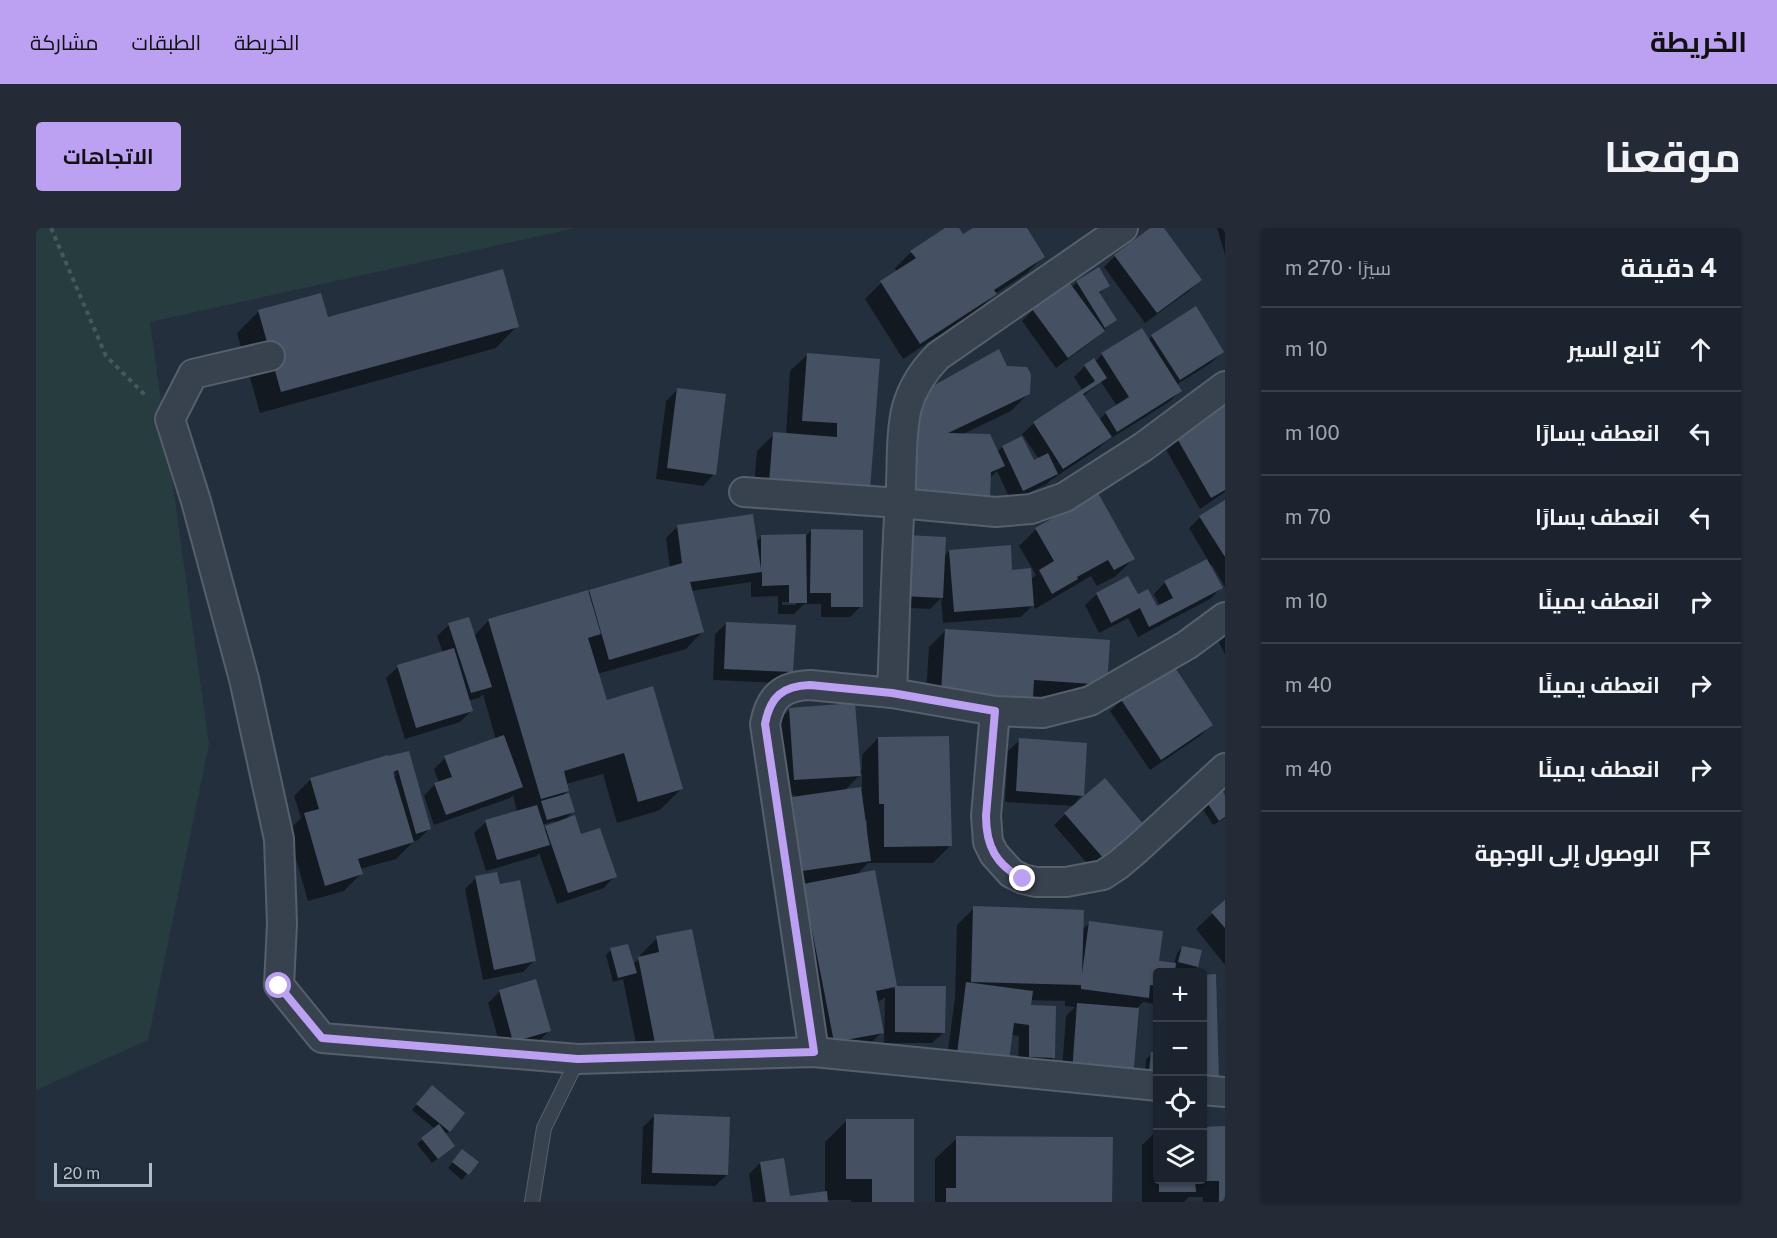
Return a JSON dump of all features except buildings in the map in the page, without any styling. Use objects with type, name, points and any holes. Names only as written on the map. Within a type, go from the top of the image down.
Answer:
[{"type":"street","points":[[892,693],[899,503],[906,410],[918,380],[927,367],[951,347],[1123,228]]},
{"type":"street","points":[[270,356],[193,374],[170,419],[196,501],[244,679],[279,839],[282,924],[279,986],[322,1038],[578,1059],[814,1052],[1153,1086]]},
{"type":"street","points":[[744,492],[996,512],[1030,508],[1065,497],[1143,447],[1225,386]]},
{"type":"street","points":[[814,1052],[766,738],[767,711],[774,699],[784,691],[796,686],[810,685],[892,693],[995,711],[1043,712],[1090,701],[1187,645],[1225,617]]},
{"type":"street","points":[[995,711],[986,816],[988,842],[994,854],[1011,873],[1035,882],[1066,882],[1103,875],[1137,849],[1225,768]]},
{"type":"street","points":[[1207,1090],[1225,1092]]},
{"type":"lane","points":[[532,1202],[544,1128],[578,1059]]},
{"type":"path","points":[[51,228],[106,356],[170,419]]},
{"type":"green space","points":[[36,228],[576,228],[150,322],[209,744],[148,1040],[36,1090]]},
{"type":"route","points":[[279,986],[322,1038],[578,1059],[814,1052],[765,724],[767,711],[774,699],[784,691],[796,686],[810,685],[892,693],[995,711],[986,816],[988,842],[1002,864],[1011,873],[1023,879]]}]
